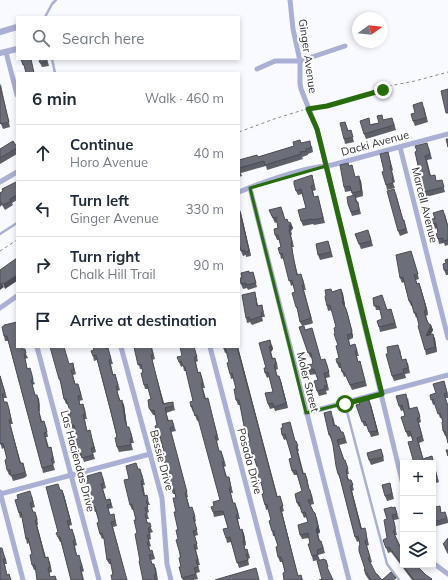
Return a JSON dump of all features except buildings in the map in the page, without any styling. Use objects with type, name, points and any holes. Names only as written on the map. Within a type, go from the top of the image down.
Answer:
[{"type":"street","name":"Ginger Avenue","points":[[290,0],[293,29],[300,61],[300,83],[302,96],[317,129],[400,472]]},
{"type":"street","points":[[0,32],[16,27]]},
{"type":"street","points":[[257,69],[275,61],[300,61],[345,46]]},
{"type":"street","points":[[16,49],[3,53],[16,92]]},
{"type":"street","name":"Dacki Avenue","points":[[240,192],[297,172],[332,165],[448,134]]},
{"type":"street","name":"Marcell Avenue","points":[[400,147],[448,338]]},
{"type":"street","points":[[0,182],[16,173]]},
{"type":"street","name":"Moler Street","points":[[250,188],[349,580]]},
{"type":"street","points":[[0,308],[16,298]]},
{"type":"street","name":"Las Haciendas Drive","points":[[37,348],[99,580]]},
{"type":"street","name":"Bessie Drive","points":[[121,348],[162,498],[167,564],[171,580]]},
{"type":"street","name":"Posada Drive","points":[[210,348],[271,580]]},
{"type":"street","points":[[306,413],[448,376]]},
{"type":"street","points":[[23,580],[0,493],[150,454]]},
{"type":"street","points":[[436,565],[448,574]]},
{"type":"lane","points":[[46,16],[56,0]]},
{"type":"lane","points":[[52,60],[55,72]]},
{"type":"lane","points":[[0,234],[16,224]]},
{"type":"lane","points":[[345,404],[387,564],[399,580]]},
{"type":"path","points":[[240,132],[274,119],[308,109],[327,106],[376,92],[389,86],[448,72]]},
{"type":"path","points":[[0,251],[16,241]]},
{"type":"highlighted area","points":[[326,166],[382,394],[306,413],[250,188]]},
{"type":"route","points":[[345,404],[382,394],[317,129],[308,109],[327,106],[383,90]]}]
